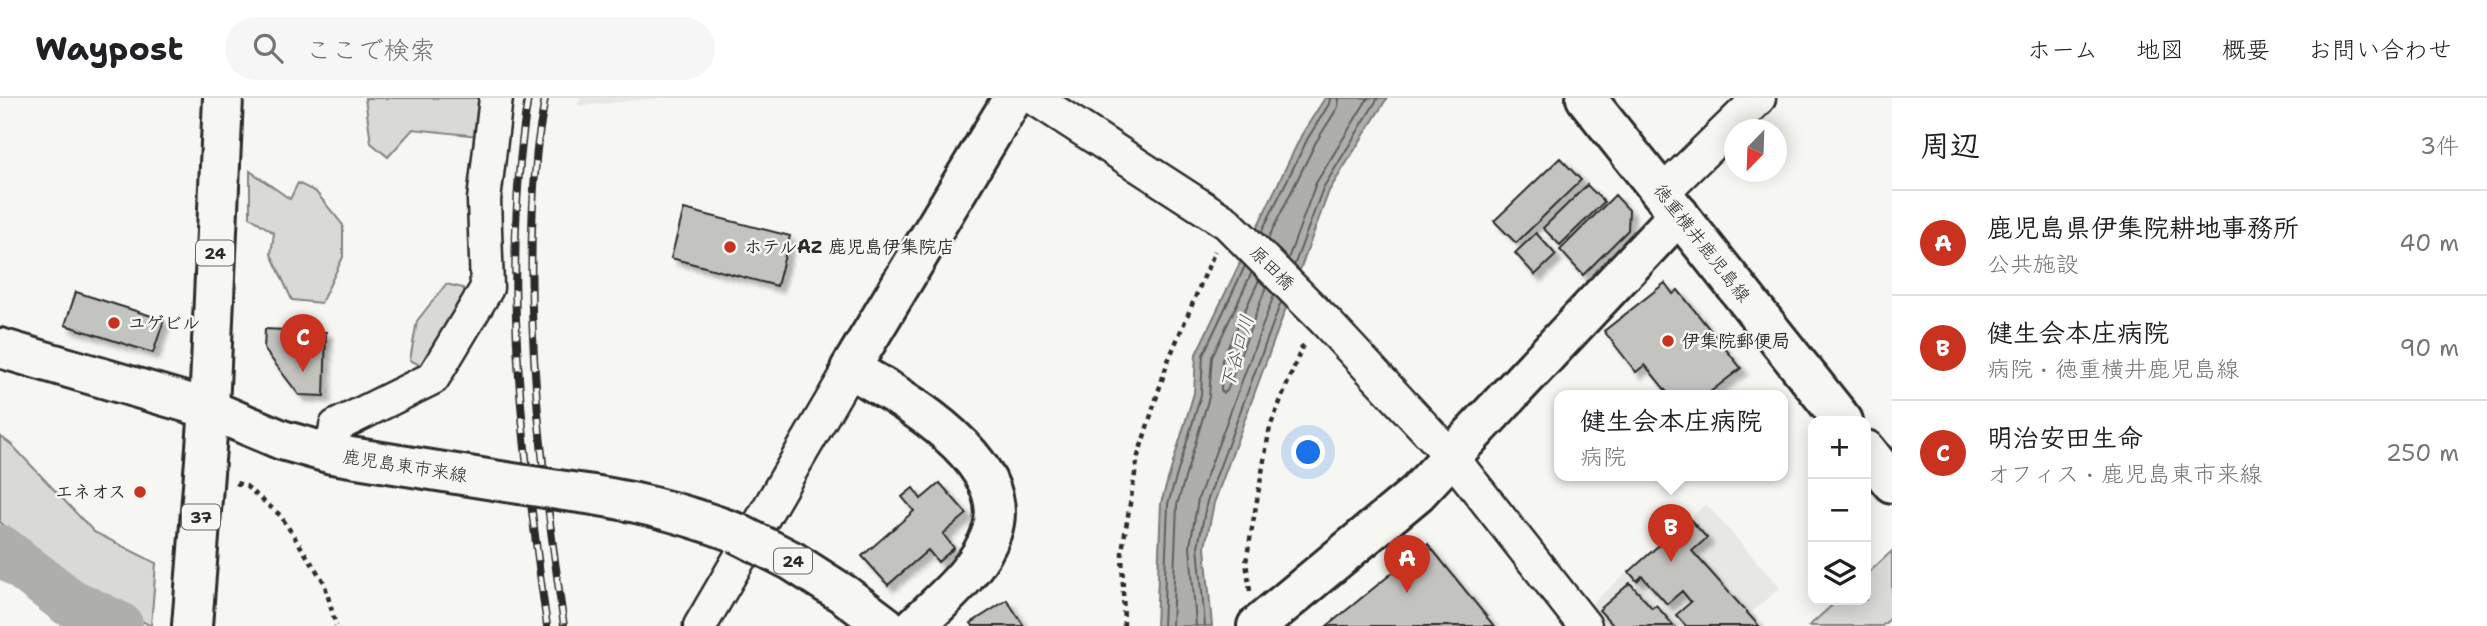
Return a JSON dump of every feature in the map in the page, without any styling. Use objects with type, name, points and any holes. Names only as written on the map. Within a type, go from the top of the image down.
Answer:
[{"type":"main road","name":"24","points":[[209,409],[223,98]]},
{"type":"main road","points":[[915,626],[957,585],[984,550],[992,530],[996,506],[988,481],[967,453],[909,403],[850,369],[1013,98]]},
{"type":"main road","name":"徳重横井鹿児島線","points":[[1586,98],[1839,416]]},
{"type":"main road","points":[[1254,613],[1417,493],[1671,204]]},
{"type":"main road","name":"鹿児島東市来線","points":[[0,348],[209,409],[282,440],[332,454],[625,499],[686,514],[737,533],[792,561],[845,595],[886,626]]},
{"type":"main road","name":"37","points":[[192,626],[209,409]]},
{"type":"main road","points":[[1871,456],[1892,482]]},
{"type":"street","points":[[332,454],[336,426],[433,378],[487,288],[484,200],[496,98]]},
{"type":"street","name":"原田橋","points":[[1034,98],[1232,228],[1451,456],[1585,626]]},
{"type":"street","points":[[1671,204],[1759,98]]},
{"type":"street","points":[[699,626],[850,369]]},
{"type":"path","points":[[1124,626],[1122,551],[1138,456],[1168,361],[1232,228]]},
{"type":"path","points":[[1254,613],[1246,562],[1270,427],[1317,314]]},
{"type":"path","points":[[204,473],[246,486],[280,515],[324,582],[336,626]]},
{"type":"shaded area","points":[[365,98],[479,98],[478,136],[413,129],[388,157],[371,143]]},
{"type":"shaded area","points":[[580,98],[660,98],[578,106]]},
{"type":"shaded area","points":[[250,171],[290,199],[298,183],[316,192],[343,225],[343,257],[321,303],[292,300],[271,254],[274,233],[250,217]]},
{"type":"shaded area","points":[[446,284],[463,288],[468,300],[427,369],[410,360],[417,321]]},
{"type":"shaded area","points":[[0,436],[12,445],[94,532],[156,563],[151,626],[68,578],[0,522]]},
{"type":"shaded area","points":[[1706,504],[1780,588],[1752,612],[1765,626],[1605,626],[1589,606]]},
{"type":"shaded area","points":[[1892,551],[1892,617],[1882,626],[1809,626],[1832,605],[1871,605],[1871,570]]},
{"type":"water","name":"下谷口川","points":[[1325,98],[1387,98],[1329,191],[1214,503],[1205,547],[1212,626],[1156,626],[1161,503],[1194,393],[1196,354],[1302,134]]},
{"type":"building","points":[[1560,158],[1581,180],[1516,243],[1494,221]]},
{"type":"building","points":[[1587,185],[1604,202],[1560,245],[1543,228]]},
{"type":"building","points":[[1615,195],[1629,210],[1628,230],[1583,275],[1560,250]]},
{"type":"building","name":"ホテルAZ 鹿児島伊集院店","points":[[684,209],[790,236],[777,286],[671,258]]},
{"type":"building","points":[[1536,233],[1556,255],[1535,275],[1515,253]]},
{"type":"building","points":[[1665,283],[1673,294],[1678,290],[1741,368],[1713,390],[1665,390],[1645,365],[1636,372],[1604,331]]},
{"type":"building","name":"ユゲビル","points":[[76,292],[164,320],[153,353],[65,325]]},
{"type":"building","points":[[265,329],[326,332],[324,396],[299,395],[264,349]]},
{"type":"building","points":[[940,483],[967,514],[943,534],[954,548],[938,562],[928,550],[888,585],[862,556],[914,511],[902,497],[913,488],[921,499]]},
{"type":"building","points":[[1689,518],[1707,538],[1692,551],[1759,626],[1686,626],[1676,615],[1691,602],[1682,591],[1667,604],[1642,576],[1637,581],[1629,572]]},
{"type":"building","points":[[1428,544],[1494,626],[1327,626]]},
{"type":"building","points":[[1630,583],[1652,608],[1656,605],[1674,626],[1614,626],[1599,610]]},
{"type":"building","points":[[1007,600],[1024,626],[973,626],[971,623]]},
{"type":"waterway","points":[[0,549],[69,602],[119,626]]},
{"type":"railway","points":[[528,98],[520,164],[515,296],[523,428],[547,626]]},
{"type":"railway","points":[[545,98],[532,219],[533,336],[548,511],[564,626]]},
{"type":"place","name":"ホテルAZ 鹿児島伊集院店","points":[[730,247]]},
{"type":"place","name":"ユゲビル","points":[[114,323]]},
{"type":"place","name":"伊集院郵便局","points":[[1668,341]]},
{"type":"place","name":"明治安田生命","points":[[303,372]]},
{"type":"place","name":"エネオス","points":[[140,492]]},
{"type":"place","name":"健生会本庄病院","points":[[1671,562]]},
{"type":"place","name":"鹿児島県伊集院耕地事務所","points":[[1407,593]]}]
